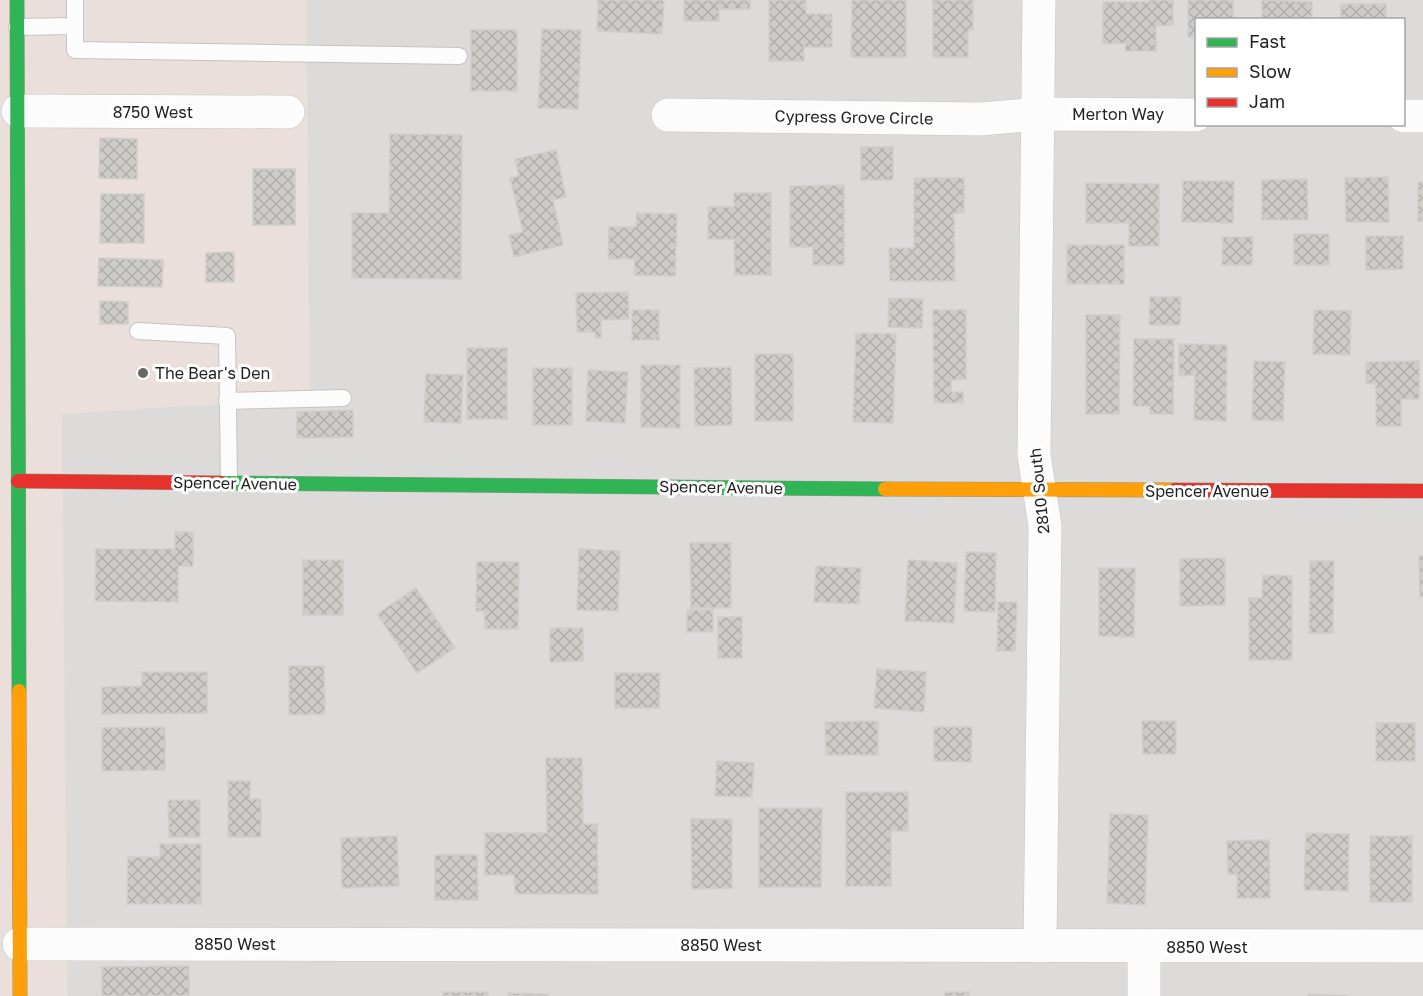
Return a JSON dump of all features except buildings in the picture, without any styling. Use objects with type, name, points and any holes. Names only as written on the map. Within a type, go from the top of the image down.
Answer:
[{"type":"street","points":[[17,0],[18,481],[9,526],[13,923],[20,996]]},
{"type":"street","name":"2810 South","points":[[1039,0],[1034,455],[1045,526],[1040,946]]},
{"type":"street","name":"8750 West","points":[[18,111],[288,112]]},
{"type":"street","name":"Cypress Grove Circle","points":[[668,115],[981,119],[1039,114]]},
{"type":"street","name":"Merton Way","points":[[1039,114],[1195,115]]},
{"type":"street","points":[[1405,116],[1423,116]]},
{"type":"street","name":"Spencer Avenue","points":[[18,481],[1423,491]]},
{"type":"street","name":"8850 West","points":[[13,923],[1040,946],[1423,946]]},
{"type":"street","points":[[1144,947],[1144,996]]},
{"type":"lane","points":[[75,0],[75,50],[459,56]]},
{"type":"lane","points":[[17,27],[75,26]]},
{"type":"lane","points":[[138,332],[227,336],[229,483]]},
{"type":"lane","points":[[227,401],[343,398]]},
{"type":"shaded area","points":[[0,0],[1423,0],[1423,996],[0,996]]},
{"type":"shaded area","points":[[0,0],[306,0],[310,398],[62,414],[67,996],[0,996]]},
{"type":"traffic: fast","points":[[17,0],[19,691]]},
{"type":"traffic: fast","points":[[221,483],[885,489]]},
{"type":"traffic: slow","points":[[885,489],[1175,490]]},
{"type":"traffic: slow","points":[[19,691],[20,996]]},
{"type":"traffic: jam","points":[[18,481],[221,483]]},
{"type":"traffic: jam","points":[[1175,490],[1423,491]]},
{"type":"place","name":"The Bear's Den","points":[[143,373]]}]
